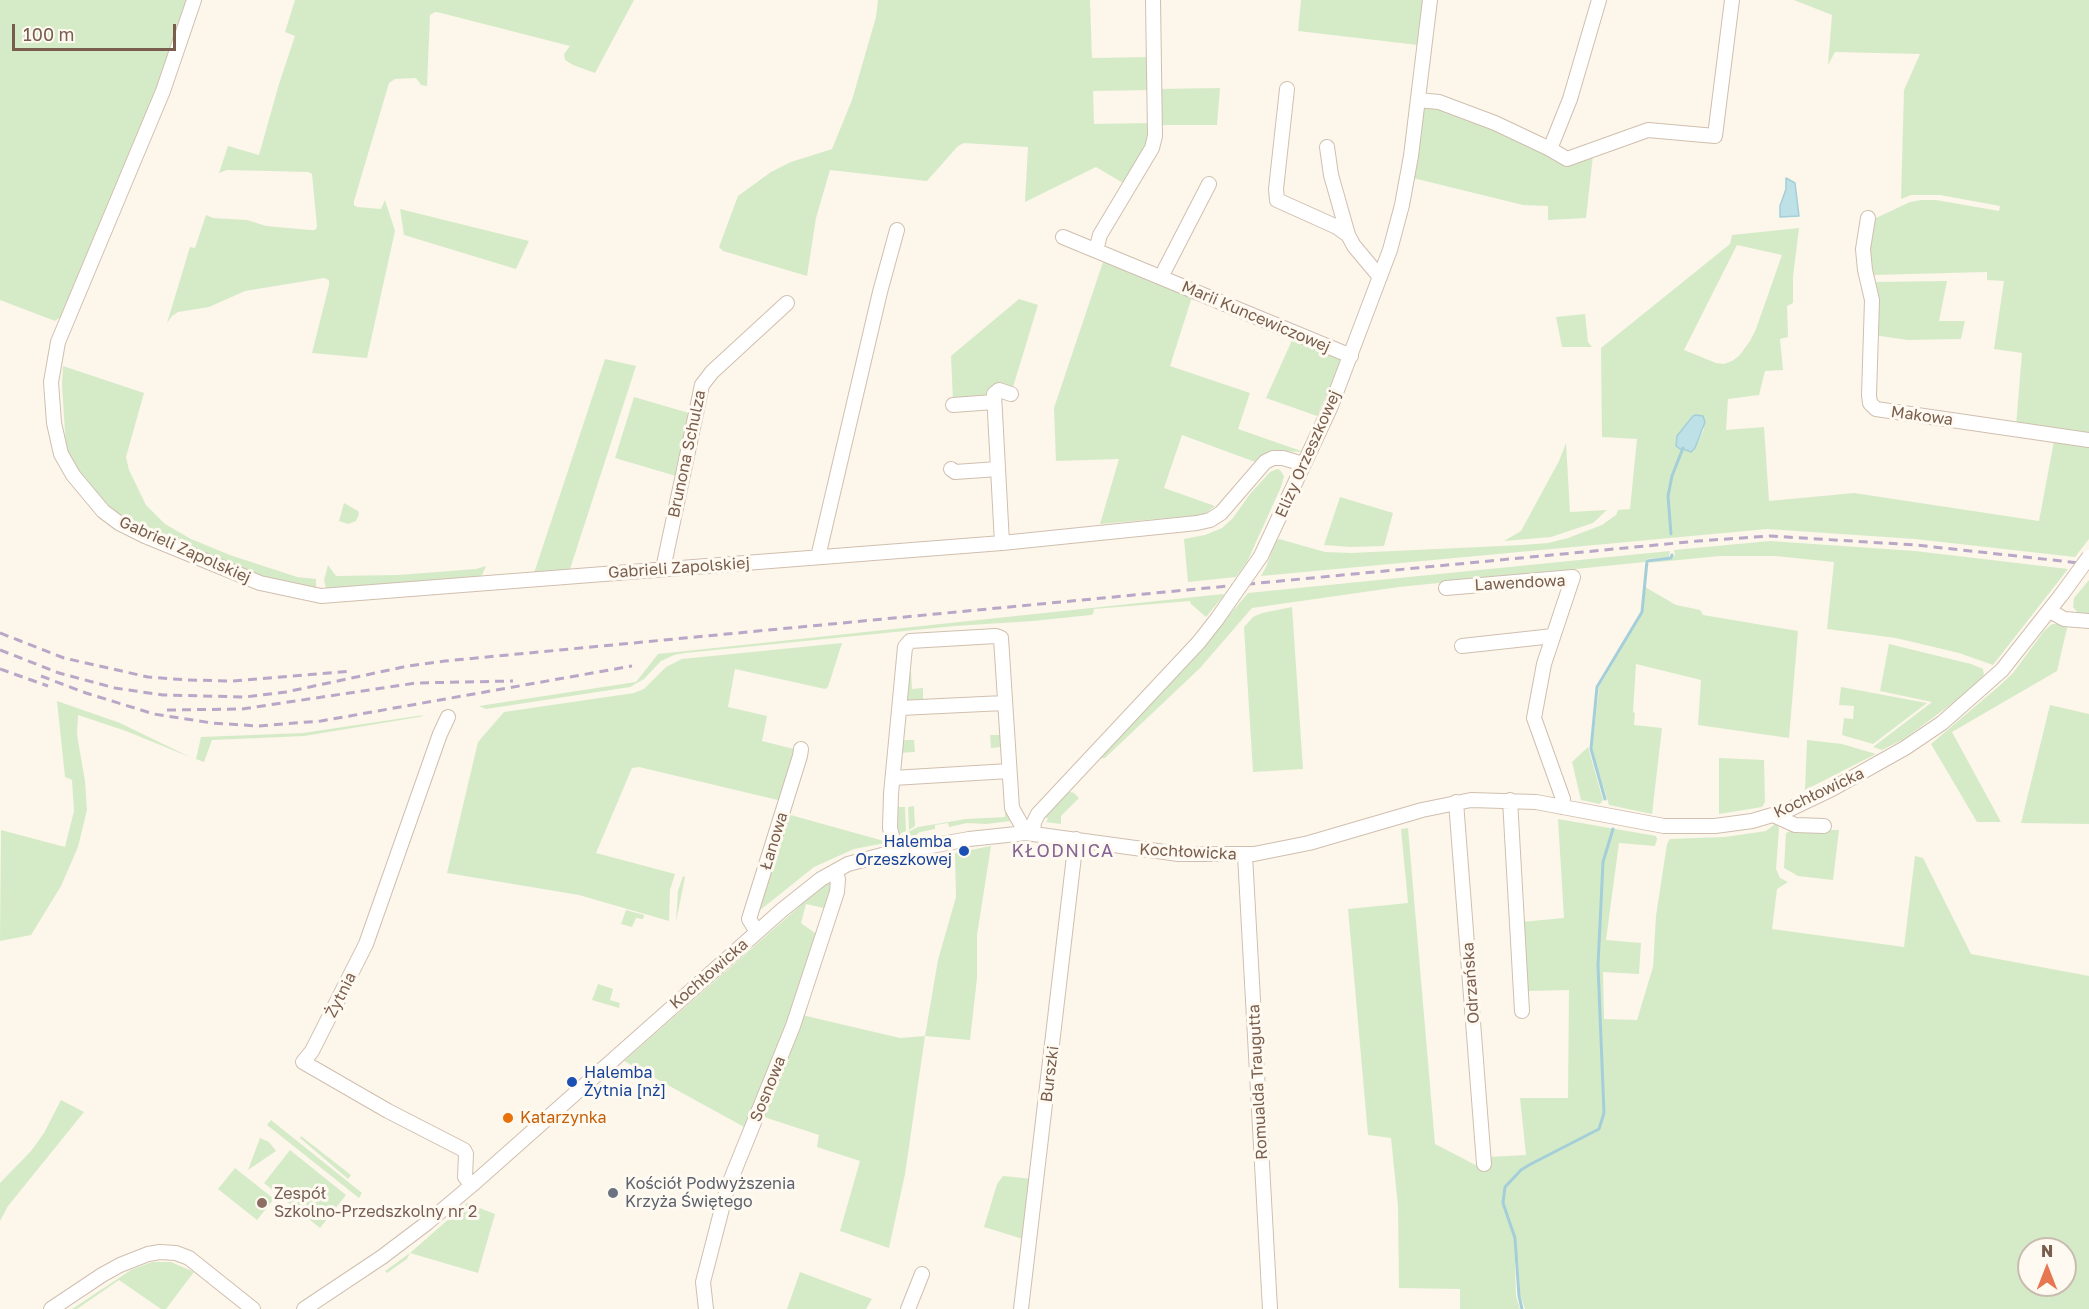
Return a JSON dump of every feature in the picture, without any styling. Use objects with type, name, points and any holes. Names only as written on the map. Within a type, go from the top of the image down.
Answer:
[{"type":"street","name":"Gabrieli Zapolskiej","points":[[194,0],[163,91],[58,342],[51,382],[54,423],[61,454],[73,475],[103,511],[136,532],[260,583],[321,596],[1002,543],[1197,524],[1221,513],[1265,462],[1273,458],[1283,458],[1303,464]]},
{"type":"street","points":[[1096,250],[1100,235],[1152,148],[1155,136],[1153,0]]},
{"type":"street","name":"Elizy Orzeszkowej","points":[[1030,833],[1038,814],[1199,642],[1261,556],[1331,406],[1390,250],[1402,205],[1430,0]]},
{"type":"street","points":[[1550,149],[1570,99],[1599,0]]},
{"type":"street","points":[[1418,100],[1439,102],[1495,123],[1567,159],[1648,130],[1715,136],[1732,0]]},
{"type":"street","points":[[1287,88],[1276,189],[1277,200],[1337,227],[1348,236]]},
{"type":"street","points":[[1327,147],[1331,175],[1348,236],[1380,277]]},
{"type":"street","name":"Marii Kuncewiczowej","points":[[1161,277],[1209,184]]},
{"type":"street","name":"Makowa","points":[[1868,218],[1863,249],[1872,300],[1870,403],[1876,409],[2089,440]]},
{"type":"street","points":[[818,557],[880,292],[897,230]]},
{"type":"street","name":"Marii Kuncewiczowej","points":[[1063,237],[1351,356]]},
{"type":"street","name":"Brunona Schulza","points":[[663,569],[702,385],[712,372],[787,303]]},
{"type":"street","points":[[1002,543],[994,402],[996,391],[1011,394]]},
{"type":"street","points":[[953,405],[994,402]]},
{"type":"street","points":[[951,469],[955,472],[998,469]]},
{"type":"street","name":"Kochłowicka","points":[[304,1309],[382,1257],[472,1185],[757,932],[814,884],[835,871],[864,859],[896,852],[993,835],[1030,833],[1169,854],[1245,855],[1309,843],[1456,802],[1510,800],[1536,802],[1673,827],[1736,824],[1773,815],[1810,801],[1861,774],[1942,723],[1995,677],[2050,611],[2089,557]]},
{"type":"street","name":"Lawendowa","points":[[1446,588],[1573,577],[1544,664],[1534,718],[1563,799],[1562,807]]},
{"type":"street","points":[[2050,611],[2064,619],[2089,621]]},
{"type":"street","points":[[896,852],[890,828],[907,642],[996,636],[1001,638],[1012,808],[1030,833]]},
{"type":"street","points":[[1462,646],[1554,636]]},
{"type":"street","points":[[900,708],[1004,703]]},
{"type":"street","name":"Żytnia","points":[[448,717],[366,944],[312,1051],[303,1062],[388,1111],[464,1150],[466,1154],[465,1177],[472,1185]]},
{"type":"street","name":"Łanowa","points":[[757,932],[749,920],[801,749]]},
{"type":"street","points":[[893,778],[1009,771]]},
{"type":"street","points":[[1510,800],[1522,1011]]},
{"type":"street","name":"Odrzańska","points":[[1456,802],[1484,1164]]},
{"type":"street","points":[[1773,815],[1795,825],[1824,826]]},
{"type":"street","name":"Burszki","points":[[1021,1309],[1076,839]]},
{"type":"street","name":"Romualda Traugutta","points":[[1245,855],[1270,1309]]},
{"type":"street","name":"Sosnowa","points":[[706,1309],[703,1282],[727,1189],[793,1026],[837,892],[838,879],[835,871]]},
{"type":"street","points":[[51,1309],[111,1270],[148,1254],[160,1252],[176,1253],[189,1258],[253,1309]]},
{"type":"street","points":[[908,1309],[922,1274]]},
{"type":"green space","points":[[0,0],[186,0],[157,86],[63,315],[55,321],[0,300]]},
{"type":"green space","points":[[295,0],[634,0],[595,73],[565,60],[564,54],[570,46],[441,13],[435,12],[430,15],[427,86],[421,85],[416,78],[395,79],[389,83],[354,201],[357,207],[381,209],[385,200],[395,231],[367,358],[312,353],[329,285],[329,280],[324,278],[245,291],[209,307],[178,312],[167,323],[190,247],[195,248],[206,215],[213,218],[247,220],[266,226],[310,230],[315,230],[317,227],[312,174],[308,172],[227,170],[219,173],[228,146],[259,155],[295,36],[285,32]]},
{"type":"green space","points":[[878,0],[1090,0],[1092,58],[1149,57],[1149,90],[1093,91],[1094,124],[1149,123],[1149,139],[1146,148],[1123,183],[1096,167],[1025,202],[1028,147],[964,143],[958,146],[927,181],[830,170],[816,218],[807,276],[723,251],[719,247],[738,196],[771,172],[791,162],[832,149],[852,100],[876,17]]},
{"type":"green space","points":[[1301,0],[1423,0],[1418,45],[1298,31]]},
{"type":"green space","points":[[1794,0],[2089,0],[2089,438],[2016,426],[2022,353],[1994,349],[2004,281],[1987,280],[1987,272],[1872,275],[1869,269],[1871,221],[1876,218],[1910,202],[1921,200],[1936,200],[1999,211],[2000,206],[1940,195],[1911,195],[1901,199],[1904,90],[1920,54],[1835,52],[1828,65],[1832,15]]},
{"type":"green space","points":[[1220,88],[1217,125],[1159,125],[1158,89]]},
{"type":"green space","points":[[1424,105],[1493,127],[1568,163],[1593,155],[1586,218],[1548,220],[1548,206],[1523,205],[1413,178]]},
{"type":"green space","points":[[400,209],[529,241],[516,269],[404,235]]},
{"type":"green space","points":[[1799,228],[1793,277],[1793,303],[1787,306],[1788,337],[1780,339],[1783,370],[1765,371],[1759,395],[1728,399],[1726,430],[1764,427],[1769,501],[1854,493],[2039,521],[2054,441],[2089,443],[2089,539],[2075,557],[1915,539],[1767,529],[1261,576],[1276,541],[1279,539],[1325,552],[1351,553],[1548,543],[1602,525],[1616,515],[1618,510],[1630,509],[1637,439],[1602,437],[1601,348],[1730,244],[1732,235]],"holes":[[[1737,245],[1782,255],[1750,341],[1739,356],[1732,361],[1724,364],[1716,363],[1684,350]],[[1693,416],[1704,429],[1695,448],[1683,448],[1681,432]]]},
{"type":"green space","points":[[1104,259],[1192,297],[1170,366],[1250,393],[1238,429],[1304,452],[1274,451],[1258,463],[1182,435],[1164,488],[1215,506],[1203,515],[1100,524],[1119,459],[1056,461],[1054,408]]},
{"type":"green space","points":[[1947,281],[1939,321],[1965,321],[1961,339],[1908,340],[1873,335],[1872,282]]},
{"type":"green space","points":[[1019,299],[1038,305],[1013,387],[993,385],[990,389],[990,398],[953,401],[951,356]]},
{"type":"green space","points":[[1585,314],[1588,342],[1592,347],[1562,347],[1556,317]]},
{"type":"green space","points":[[1293,338],[1343,359],[1317,416],[1266,398]]},
{"type":"green space","points":[[605,359],[636,366],[570,569],[534,573]]},
{"type":"green space","points":[[63,366],[144,393],[126,457],[129,470],[146,505],[165,524],[191,539],[230,555],[297,577],[316,579],[316,587],[264,579],[146,529],[123,517],[101,499],[78,474],[66,449]]},
{"type":"green space","points":[[634,397],[689,413],[676,476],[615,458]]},
{"type":"green space","points":[[1566,443],[1570,512],[1607,510],[1593,523],[1551,537],[1504,541],[1521,531],[1559,461]]},
{"type":"green space","points":[[1277,469],[1284,476],[1281,487],[1247,562],[1236,577],[1188,582],[1184,539],[1205,535],[1222,528],[1233,518],[1270,472]]},
{"type":"green space","points":[[1340,497],[1393,513],[1384,546],[1324,545]]},
{"type":"green space","points":[[344,503],[358,511],[356,521],[348,524],[339,521]]},
{"type":"green space","points":[[1770,541],[1915,551],[2068,569],[1993,665],[1959,653],[1896,638],[1827,629],[1834,562],[1775,556],[1720,556],[1648,563],[1671,559],[1675,555],[1674,550]]},
{"type":"green space","points":[[1670,551],[1669,557],[1646,559],[1645,562],[1399,587],[1252,608],[1200,668],[1105,758],[1098,759],[1201,648],[1248,593]]},
{"type":"green space","points":[[328,565],[336,576],[398,575],[476,569],[486,566],[482,575],[473,579],[326,588],[324,580]]},
{"type":"green space","points":[[2089,580],[2089,613],[2078,613],[2073,607],[2074,598]]},
{"type":"green space","points":[[1645,587],[1676,605],[1700,610],[1703,615],[1798,631],[1789,738],[1698,725],[1701,680],[1636,664],[1634,725],[1662,728],[1652,814],[1609,805],[1592,750],[1599,687],[1643,612]]},
{"type":"green space","points":[[1223,594],[1206,617],[1190,601],[1094,609],[1091,615],[1033,621],[955,626],[685,653],[661,661],[644,679],[630,687],[486,709],[479,706],[636,682],[658,654]]},
{"type":"green space","points":[[1292,607],[1303,769],[1253,772],[1244,627],[1253,617],[1262,613]]},
{"type":"green space","points":[[2052,624],[2068,624],[2057,671],[1952,732],[2001,822],[1977,822],[1931,744],[2013,673],[2044,631]]},
{"type":"green space","points":[[842,643],[828,687],[825,689],[735,669],[728,707],[767,716],[762,741],[798,750],[782,801],[639,767],[632,768],[596,853],[675,874],[670,890],[669,921],[579,895],[447,873],[478,742],[504,712],[634,693],[644,689],[666,667],[682,659]]},
{"type":"green space","points":[[1889,644],[1971,664],[1983,669],[1984,675],[1968,692],[1904,739],[1882,750],[1873,747],[1932,702],[1880,691]]},
{"type":"green space","points":[[907,672],[911,672],[912,689],[923,688],[923,701],[906,702]]},
{"type":"green space","points":[[1841,687],[1927,703],[1873,744],[1842,735],[1844,718],[1853,719],[1854,706],[1839,705]]},
{"type":"green space","points":[[57,701],[120,723],[192,758],[126,731],[78,715],[77,735],[85,781],[87,810],[78,847],[61,886],[31,935],[0,941],[1,830],[65,847],[74,811],[72,780],[65,777]]},
{"type":"green space","points":[[2050,705],[2089,714],[2089,824],[2021,823]]},
{"type":"green space","points":[[424,715],[304,736],[212,740],[204,762],[196,759],[201,737],[303,733]]},
{"type":"green space","points":[[999,717],[1002,747],[991,748],[990,735],[1000,735]]},
{"type":"green space","points":[[903,723],[904,740],[914,740],[915,752],[898,753]]},
{"type":"green space","points":[[1807,740],[1842,744],[1876,754],[1805,790]]},
{"type":"green space","points":[[1588,747],[1603,800],[1600,804],[1581,800],[1572,762]]},
{"type":"green space","points":[[1719,758],[1764,760],[1765,802],[1762,807],[1719,814]]},
{"type":"green space","points":[[1067,791],[1079,798],[1061,816],[1061,824],[1046,822],[1048,819],[1043,818]]},
{"type":"green space","points":[[1005,805],[1011,821],[986,824],[967,823],[949,827],[948,823],[935,825],[935,829],[920,832],[912,838],[901,840],[896,838],[918,827],[966,819],[1005,817]]},
{"type":"green space","points":[[914,806],[915,826],[909,830],[908,807]]},
{"type":"green space","points":[[894,807],[905,807],[906,831],[897,835]]},
{"type":"green space","points":[[787,814],[885,843],[854,849],[814,867],[759,911],[758,904]]},
{"type":"green space","points":[[1558,819],[1656,836],[1655,846],[1619,843],[1606,940],[1641,943],[1639,974],[1603,972],[1604,1019],[1637,1020],[1653,967],[1656,916],[1667,844],[1670,839],[1725,837],[1766,831],[1776,823],[1779,828],[1776,869],[1780,878],[1788,882],[1777,889],[1772,929],[1904,947],[1915,856],[1923,858],[1971,954],[2089,976],[2089,1309],[1525,1309],[1520,1295],[1518,1260],[1515,1262],[1516,1296],[1520,1309],[1460,1309],[1460,1289],[1399,1288],[1398,1206],[1391,1138],[1368,1135],[1348,909],[1408,903],[1401,829],[1408,828],[1435,1144],[1487,1171],[1487,1157],[1526,1155],[1520,1098],[1568,1098],[1569,990],[1527,991],[1521,922],[1564,918]]},
{"type":"green space","points":[[1792,830],[1839,830],[1833,880],[1798,876],[1784,868],[1786,833]]},
{"type":"green space","points":[[991,846],[977,935],[977,978],[970,1040],[925,1036],[938,960],[956,897],[955,853]]},
{"type":"green space","points":[[683,876],[685,877],[676,922],[678,891]]},
{"type":"green space","points":[[826,883],[831,884],[832,887],[828,909],[806,904],[801,923],[819,936],[746,1128],[624,1061]]},
{"type":"green space","points":[[626,910],[644,915],[643,919],[636,918],[632,927],[621,924]]},
{"type":"green space","points":[[598,984],[613,989],[610,1000],[620,1003],[619,1008],[592,1000]]},
{"type":"green space","points":[[802,1015],[900,1038],[925,1036],[905,1174],[889,1248],[840,1231],[860,1161],[817,1147],[819,1135],[761,1116]]},
{"type":"green space","points":[[61,1100],[84,1112],[8,1206],[0,1221],[0,1183],[31,1151],[44,1133]]},
{"type":"green space","points":[[271,1120],[362,1193],[359,1198],[267,1125]]},
{"type":"green space","points":[[301,1136],[351,1175],[348,1179],[300,1138]]},
{"type":"green space","points":[[260,1138],[269,1142],[276,1151],[248,1170]]},
{"type":"green space","points":[[290,1150],[346,1195],[320,1228],[264,1183]]},
{"type":"green space","points":[[235,1168],[274,1199],[257,1220],[218,1189]]},
{"type":"green space","points":[[1003,1176],[1033,1179],[1026,1240],[984,1227],[997,1184]]},
{"type":"green space","points":[[467,1203],[495,1214],[478,1273],[410,1253]]},
{"type":"green space","points":[[410,1253],[407,1259],[387,1273],[385,1271]]},
{"type":"green space","points":[[152,1262],[171,1262],[194,1272],[166,1309],[161,1309],[119,1280],[77,1309],[72,1309],[131,1270]]},
{"type":"green space","points":[[800,1272],[872,1299],[866,1309],[787,1309]]},
{"type":"water","points":[[1786,178],[1795,183],[1799,216],[1780,217]]},
{"type":"water","points":[[1696,415],[1703,416],[1705,422],[1695,448],[1691,452],[1680,449],[1676,446],[1677,436]]},
{"type":"waterway","points":[[1671,534],[1668,496],[1672,476],[1683,448]]},
{"type":"waterway","points":[[1605,799],[1591,749],[1597,687],[1642,612],[1647,561],[1671,558],[1672,555]]},
{"type":"waterway","points":[[1522,1309],[1515,1238],[1503,1203],[1505,1187],[1529,1165],[1599,1129],[1604,1113],[1598,965],[1603,862],[1613,829]]},
{"type":"railway","points":[[0,650],[59,673],[115,688],[163,695],[245,697],[286,692],[408,666],[445,661],[1698,541],[1770,536],[1916,545],[2089,564]]},
{"type":"railway","points":[[0,633],[64,658],[148,677],[232,681],[352,671]]},
{"type":"railway","points":[[41,676],[154,714],[212,723],[258,726],[321,721],[632,666]]},
{"type":"railway","points":[[0,669],[48,686]]},
{"type":"railway","points":[[167,710],[242,709],[416,683],[513,681]]},
{"type":"place","name":"Halemba Orzeszkowej","points":[[964,851]]},
{"type":"place","name":"Halemba Żytnia [nż]","points":[[572,1082]]},
{"type":"place","name":"Katarzynka","points":[[508,1118]]},
{"type":"place","name":"Kościół Podwyższenia Krzyża Świętego","points":[[613,1193]]},
{"type":"place","name":"Zespół Szkolno-Przedszkolny nr 2","points":[[262,1203]]},
{"type":"district","name":"KŁODNICA","points":[[1063,851]]}]
